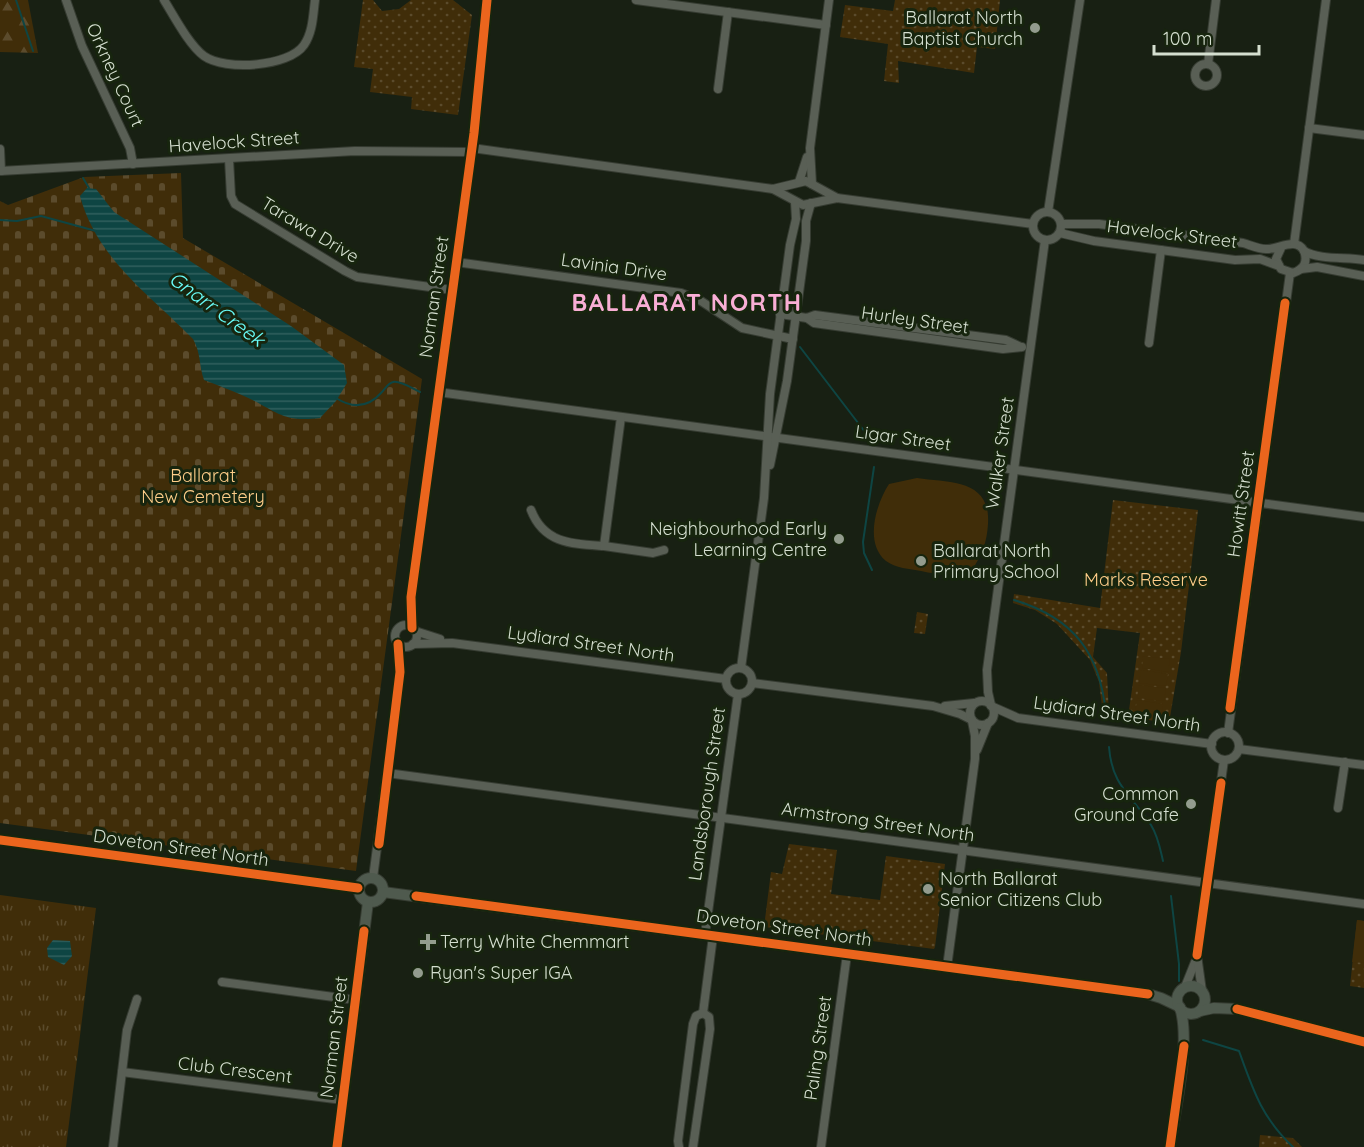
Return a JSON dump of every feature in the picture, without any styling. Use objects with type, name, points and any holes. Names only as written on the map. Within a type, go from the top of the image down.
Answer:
[{"type":"main road","points":[[373,878],[382,884],[383,892],[379,899],[368,902],[359,895],[358,888],[365,879],[373,878]]},
{"type":"main road","name":"Doveton Street North","points":[[383,892],[1148,994],[1180,1008]]},
{"type":"main road","name":"Norman Street","points":[[337,1147],[368,902]]},
{"type":"main road","points":[[1170,1147],[1184,1046],[1183,1020],[1177,998],[1184,988],[1194,986],[1237,1009],[1364,1042]]},
{"type":"main road","name":"Doveton Street North","points":[[1148,994],[1184,988]]},
{"type":"main road","points":[[1184,1046],[1199,1011],[1205,1003],[1203,992]]},
{"type":"main road","points":[[1180,1008],[1189,1014],[1214,1008],[1237,1009]]},
{"type":"street","name":"Orkney Court","points":[[66,0],[79,40],[130,148],[134,164]]},
{"type":"street","points":[[164,0],[200,52],[212,61],[232,64],[278,61],[295,53],[305,44],[310,33],[315,0]]},
{"type":"street","name":"Norman Street","points":[[401,627],[411,597],[471,150],[487,0]]},
{"type":"street","points":[[636,0],[826,25]]},
{"type":"street","points":[[741,668],[771,437],[793,339],[806,241],[806,221],[816,193],[812,185],[810,148],[830,0]]},
{"type":"street","points":[[1048,212],[1080,0]]},
{"type":"street","points":[[1208,64],[1216,0]]},
{"type":"street","points":[[1294,244],[1326,0]]},
{"type":"street","points":[[718,89],[729,12]]},
{"type":"street","points":[[1309,128],[1364,135]]},
{"type":"street","points":[[771,437],[770,394],[780,314],[796,219],[792,190],[798,183],[810,148]]},
{"type":"street","points":[[0,149],[1,171]]},
{"type":"street","name":"Havelock Street","points":[[1,171],[355,151],[471,150],[773,189],[798,183]]},
{"type":"street","name":"Tarawa Drive","points":[[229,159],[231,196],[235,204],[345,272],[357,277],[452,290]]},
{"type":"street","points":[[798,183],[806,181],[837,198]]},
{"type":"street","name":"Havelock Street","points":[[773,189],[795,201]]},
{"type":"street","points":[[795,201],[803,205],[837,198],[1033,224]]},
{"type":"street","points":[[1048,212],[1057,216],[1060,228],[1053,239],[1045,240],[1035,233],[1033,224],[1037,217],[1048,212]]},
{"type":"street","name":"Havelock Street","points":[[1060,228],[1098,224],[1243,243],[1264,249],[1281,248]]},
{"type":"street","name":"Havelock Street","points":[[1060,228],[1094,241],[1235,260],[1260,259],[1279,266]]},
{"type":"street","name":"Walker Street","points":[[991,706],[987,670],[1045,240]]},
{"type":"street","points":[[1364,260],[1342,257],[1321,258],[1294,244],[1281,248],[1276,257],[1282,270],[1290,273],[1301,269],[1320,268],[1364,276]]},
{"type":"street","points":[[1149,343],[1161,250]]},
{"type":"street","points":[[1301,269],[1306,260],[1304,251]]},
{"type":"street","name":"Lavinia Drive","points":[[456,262],[681,293],[701,301],[742,328],[793,339]]},
{"type":"street","name":"Howitt Street","points":[[1228,733],[1290,273]]},
{"type":"street","name":"Hurley Street","points":[[780,314],[807,318],[815,315],[1006,340],[1021,347],[1031,348]]},
{"type":"street","name":"Ligar Street","points":[[438,392],[1364,517]]},
{"type":"street","points":[[604,546],[621,417]]},
{"type":"street","points":[[531,510],[541,529],[552,537],[564,541],[653,553],[664,550]]},
{"type":"street","name":"Norman Street","points":[[411,597],[414,629]]},
{"type":"street","points":[[373,878],[400,672],[395,635],[401,627],[407,626],[414,629],[416,638],[400,672]]},
{"type":"street","name":"Lydiard Street North","points":[[414,629],[452,642],[726,679]]},
{"type":"street","name":"Lydiard Street North","points":[[411,645],[452,642]]},
{"type":"street","points":[[398,644],[403,647],[411,645]]},
{"type":"street","points":[[741,668],[749,672],[752,683],[747,691],[738,694],[729,690],[726,679],[731,670],[741,668]]},
{"type":"street","name":"Walker Street","points":[[975,703],[987,670]]},
{"type":"street","points":[[752,683],[933,706],[965,705],[984,701],[991,706],[994,715],[975,759]]},
{"type":"street","name":"Landsborough Street","points":[[703,1013],[720,818],[738,694]]},
{"type":"street","points":[[946,968],[975,759],[975,736],[970,709],[975,703]]},
{"type":"street","points":[[933,706],[960,714],[979,725],[989,723]]},
{"type":"street","name":"Lydiard Street North","points":[[991,706],[1018,718],[1212,744]]},
{"type":"street","name":"Lydiard Street North","points":[[989,723],[1018,718]]},
{"type":"street","points":[[1228,733],[1237,740],[1239,749],[1234,757],[1224,760],[1214,754],[1212,744],[1218,734],[1228,733]]},
{"type":"street","points":[[1239,749],[1364,765]]},
{"type":"street","points":[[1184,988],[1197,955],[1224,760]]},
{"type":"street","points":[[1338,808],[1345,762]]},
{"type":"street","name":"Armstrong Street North","points":[[387,773],[1364,904]]},
{"type":"street","name":"Doveton Street North","points":[[0,840],[358,888]]},
{"type":"street","name":"Paling Street","points":[[821,1147],[847,954]]},
{"type":"street","points":[[1197,955],[1203,992]]},
{"type":"street","points":[[222,982],[356,1000]]},
{"type":"street","points":[[113,1147],[128,1030],[137,999]]},
{"type":"street","points":[[679,1147],[693,1024],[696,1016],[703,1013],[709,1017],[710,1029],[693,1147]]},
{"type":"street","name":"Club Crescent","points":[[122,1072],[343,1100]]},
{"type":"green space","points":[[0,0],[28,0],[38,53],[0,52]]},
{"type":"green space","points":[[363,0],[373,0],[382,11],[399,9],[411,0],[453,0],[472,15],[458,115],[411,109],[412,97],[370,92],[373,69],[354,67]]},
{"type":"green space","points":[[895,0],[1000,0],[995,49],[977,47],[974,73],[898,61],[899,83],[884,81],[888,44],[840,37],[845,5],[893,11]]},
{"type":"green space","name":"Ballarat New Cemetery","points":[[181,173],[183,238],[422,379],[356,871],[0,823],[0,201],[8,205],[84,177]]},
{"type":"green space","points":[[917,478],[966,486],[976,491],[983,499],[987,509],[986,537],[981,554],[971,571],[946,574],[907,569],[886,561],[879,553],[875,544],[874,523],[884,492],[889,484]]},
{"type":"green space","name":"Marks Reserve","points":[[1113,500],[1198,510],[1181,652],[1169,723],[1128,717],[1140,633],[1097,628],[1093,657],[1107,673],[1109,715],[1103,714],[1099,682],[1090,660],[1057,624],[1035,610],[1013,603],[1014,594],[1100,608]]},
{"type":"green space","points":[[917,612],[928,614],[925,634],[914,633]]},
{"type":"green space","points":[[1143,656],[1170,659],[1168,672],[1142,668]]},
{"type":"green space","points":[[1141,670],[1168,674],[1166,686],[1139,683]]},
{"type":"green space","points":[[1139,685],[1166,688],[1164,701],[1137,698]]},
{"type":"green space","points":[[1137,700],[1163,704],[1162,716],[1135,713]]},
{"type":"green space","points":[[789,844],[837,850],[831,894],[880,900],[886,856],[945,864],[934,949],[764,927],[771,872],[782,874]]},
{"type":"green space","points":[[0,895],[96,908],[66,1147],[0,1147]]},
{"type":"green space","points":[[1357,920],[1364,921],[1364,988],[1350,986]]},
{"type":"green space","points":[[1357,920],[1364,921],[1364,963],[1352,962]]},
{"type":"green space","points":[[1260,1135],[1293,1138],[1302,1147],[1259,1147]]},
{"type":"water","points":[[87,188],[96,189],[114,212],[291,326],[344,365],[347,383],[336,401],[320,418],[296,419],[279,414],[244,396],[204,380],[193,339],[127,275],[99,239],[80,196]]},
{"type":"water","points":[[53,940],[70,941],[72,956],[64,965],[48,957],[47,948]]},
{"type":"waterway","points":[[16,0],[33,51]]},
{"type":"waterway","points":[[83,178],[89,188]]},
{"type":"waterway","name":"Gnarr Creek","points":[[0,220],[17,221],[41,216],[96,231]]},
{"type":"waterway","points":[[800,347],[865,432]]},
{"type":"waterway","name":"Gnarr Creek","points":[[336,398],[348,404],[366,404],[393,382],[403,383],[420,392]]},
{"type":"waterway","points":[[872,570],[864,553],[863,542],[874,467]]},
{"type":"waterway","name":"Gnarr Creek","points":[[1014,600],[1053,617],[1080,641],[1098,673],[1106,714]]},
{"type":"waterway","name":"Gnarr Creek","points":[[1109,747],[1114,772],[1124,790],[1153,829],[1163,861]]},
{"type":"waterway","name":"Gnarr Creek","points":[[1171,896],[1179,981]]},
{"type":"waterway","name":"Gnarr Creek","points":[[1203,1040],[1239,1051],[1254,1091],[1266,1114],[1293,1147]]},
{"type":"cycle path","points":[[412,628],[411,597],[474,133],[487,0]]},
{"type":"cycle path","points":[[1230,708],[1285,303]]},
{"type":"cycle path","points":[[379,844],[400,672],[398,644]]},
{"type":"cycle path","points":[[1197,955],[1221,783]]},
{"type":"cycle path","points":[[0,840],[358,888]]},
{"type":"cycle path","points":[[416,896],[1148,994]]},
{"type":"cycle path","points":[[337,1147],[364,931]]},
{"type":"cycle path","points":[[1237,1009],[1364,1042]]},
{"type":"cycle path","points":[[1170,1147],[1184,1046]]},
{"type":"place","name":"Ballarat North Baptist Church","points":[[1035,28]]},
{"type":"place","name":"Neighbourhood Early Learning Centre","points":[[839,539]]},
{"type":"place","name":"Ballarat North Primary School","points":[[921,561]]},
{"type":"place","name":"Common Ground Cafe","points":[[1191,804]]},
{"type":"place","name":"North Ballarat Senior Citizens Club","points":[[928,889]]},
{"type":"place","name":"Terry White Chemmart","points":[[428,942]]},
{"type":"place","name":"Ryan's Super IGA","points":[[418,973]]},
{"type":"district","name":"BALLARAT NORTH","points":[[687,303]]}]
